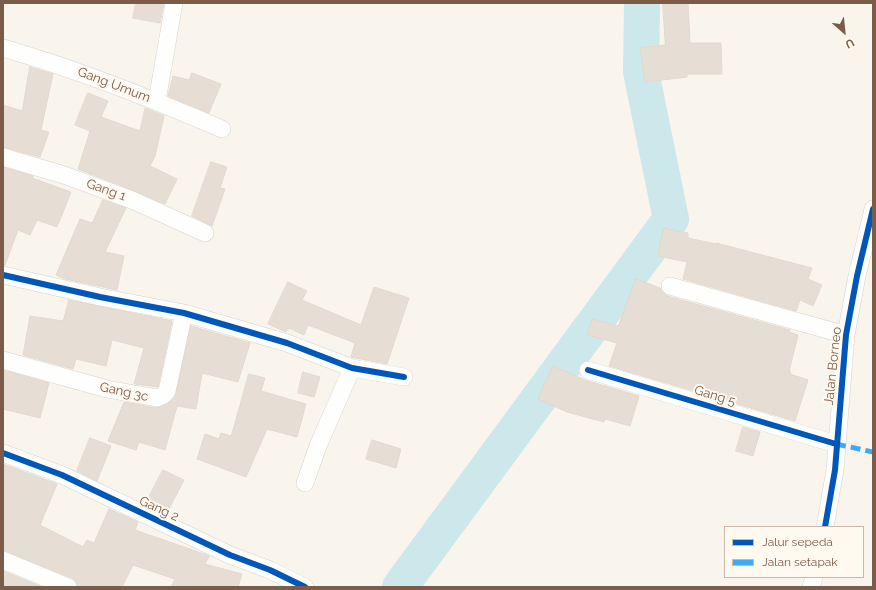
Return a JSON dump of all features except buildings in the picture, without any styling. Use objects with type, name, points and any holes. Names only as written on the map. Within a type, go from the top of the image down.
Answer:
[{"type":"street","points":[[157,101],[174,3]]},
{"type":"street","name":"Gang Umum","points":[[3,48],[63,65],[157,101],[222,129]]},
{"type":"street","name":"Gang 1","points":[[3,157],[64,175],[132,200],[205,233]]},
{"type":"street","name":"Jalan Borneo","points":[[825,526],[835,470],[846,335],[857,276],[873,210]]},
{"type":"street","points":[[3,275],[100,297],[184,313],[287,343],[352,368],[404,377]]},
{"type":"street","points":[[670,286],[846,335]]},
{"type":"street","name":"Gang 3c","points":[[3,360],[107,389],[160,398],[167,391],[184,313]]},
{"type":"street","points":[[305,483],[318,446],[352,368]]},
{"type":"street","name":"Gang 5","points":[[588,370],[836,444]]},
{"type":"street","name":"Gang 2","points":[[3,453],[62,475],[230,555],[305,587]]},
{"type":"street","points":[[3,560],[68,587]]},
{"type":"waterway","points":[[400,587],[671,219],[641,72],[642,3]]},
{"type":"marked path","points":[[836,444],[873,452]]},
{"type":"cycle path","points":[[825,526],[835,470],[846,335],[857,276],[873,209]]},
{"type":"cycle path","points":[[3,275],[100,297],[184,313],[287,343],[352,368],[404,377]]},
{"type":"cycle path","points":[[588,370],[836,444]]},
{"type":"cycle path","points":[[3,453],[62,475],[230,555],[270,570],[305,587]]}]
